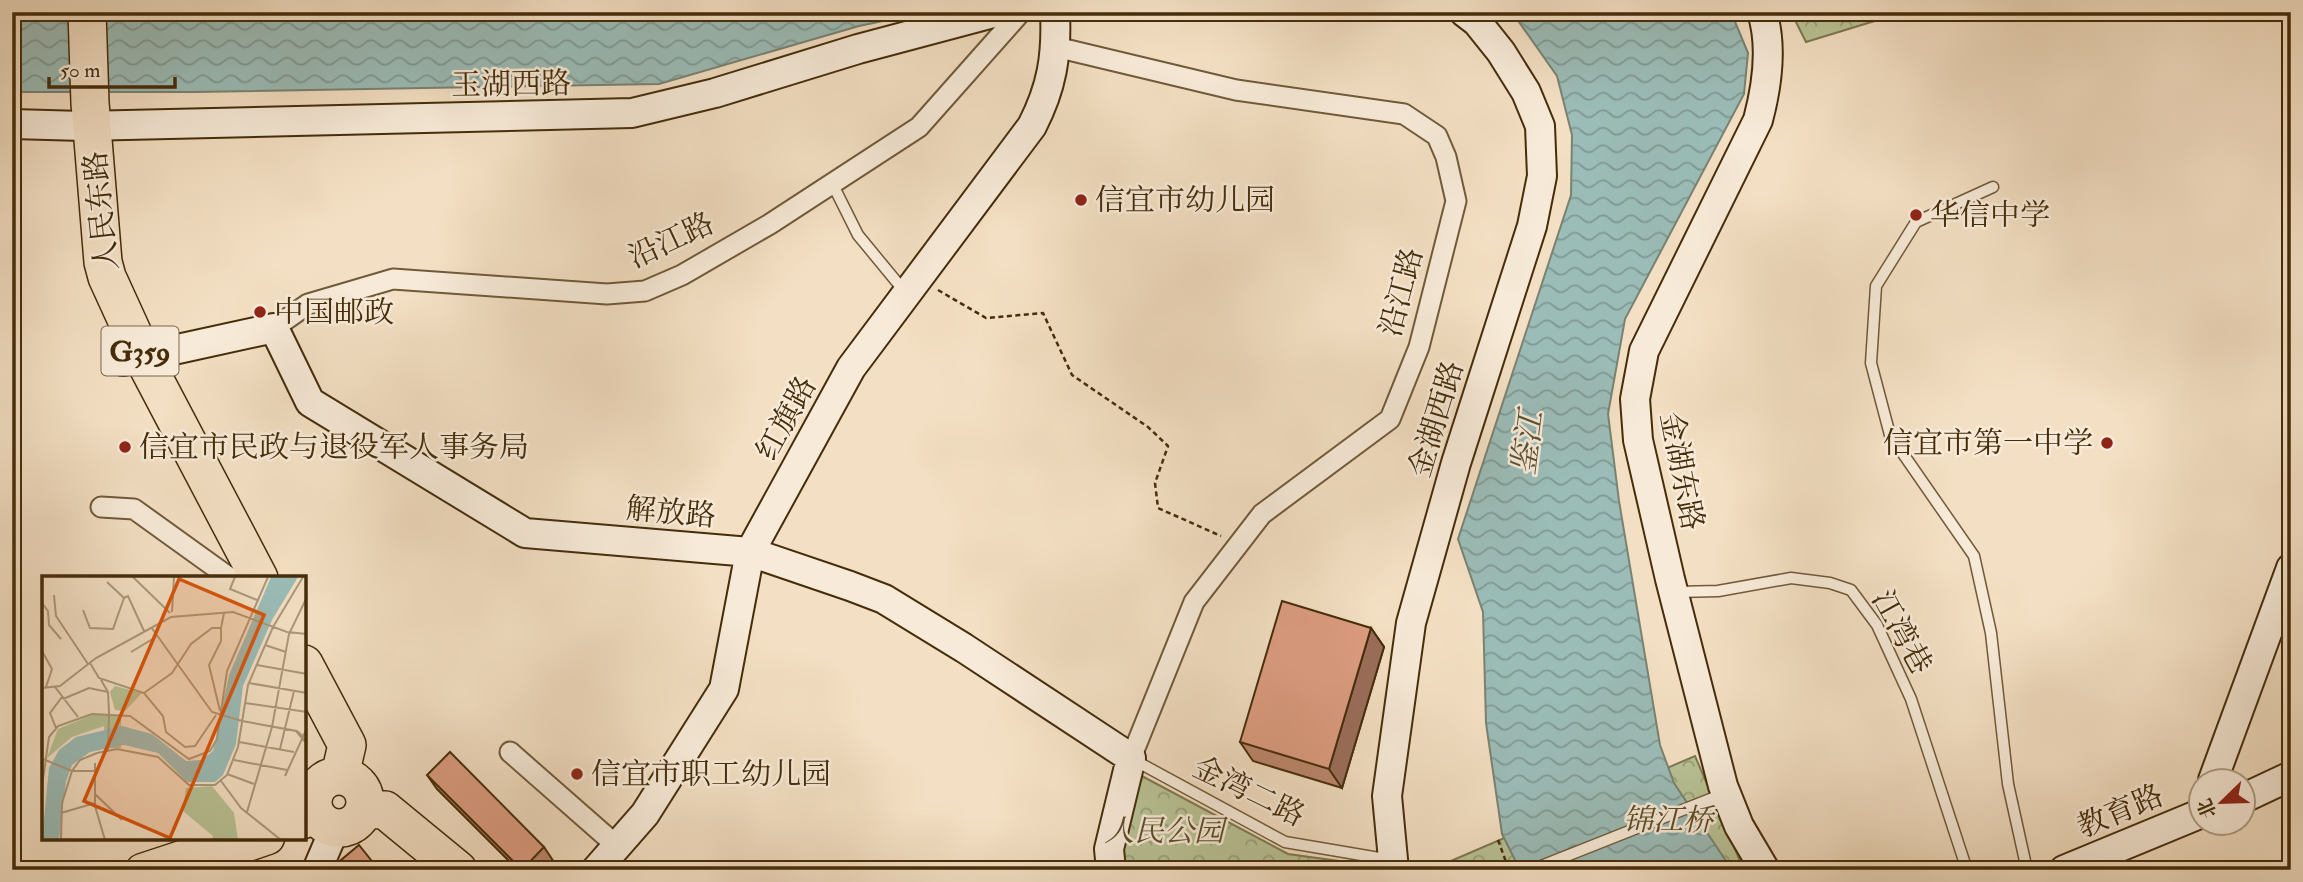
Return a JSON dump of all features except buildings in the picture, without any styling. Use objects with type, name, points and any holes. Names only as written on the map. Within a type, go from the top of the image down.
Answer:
[{"type":"highway","name":"G359","points":[[72,12],[83,114]]},
{"type":"highway","name":"G359","points":[[83,114],[87,12]]},
{"type":"highway","name":"人民东路","points":[[83,114],[83,265],[97,309],[133,359],[258,576]]},
{"type":"highway","name":"人民东路","points":[[133,359],[235,576]]},
{"type":"highway","points":[[306,668],[347,745],[340,775]]},
{"type":"highway","points":[[306,710],[340,775],[351,778],[362,789],[325,818]]},
{"type":"highway","points":[[325,818],[386,810],[458,870]]},
{"type":"highway","points":[[325,818],[437,870]]},
{"type":"main road","name":"玉湖西路","points":[[12,124],[83,114],[632,113],[703,96],[858,49],[997,12]]},
{"type":"main road","name":"红旗路","points":[[605,863],[645,814],[724,689],[750,552],[850,369],[1032,126],[1048,94],[1056,47],[1055,12]]},
{"type":"main road","name":"金湖西路","points":[[1393,865],[1387,796],[1411,623],[1457,463],[1532,226],[1542,176],[1540,126],[1526,92],[1501,52],[1464,12]]},
{"type":"main road","name":"金湖东路","points":[[1762,12],[1768,83],[1758,120],[1644,351],[1635,399],[1639,440],[1673,592],[1726,793],[1739,826],[1763,869]]},
{"type":"main road","points":[[133,359],[274,328]]},
{"type":"main road","name":"解放路","points":[[274,328],[310,402],[525,533],[750,552],[884,599],[1131,758]]},
{"type":"main road","points":[[2218,766],[2291,568]]},
{"type":"main road","points":[[1111,870],[1109,849],[1131,758]]},
{"type":"main road","points":[[2258,793],[2288,783]]},
{"type":"main road","points":[[317,870],[325,818]]},
{"type":"main road","name":"教育路","points":[[2064,870],[2188,819]]},
{"type":"main road","points":[[142,870],[233,840]]},
{"type":"main road","points":[[173,870],[262,840]]},
{"type":"street","name":"沿江路","points":[[274,328],[308,303],[393,279],[607,294],[645,291],[704,262],[919,127],[1021,12]]},
{"type":"street","name":"沿江路","points":[[1056,47],[1236,90],[1404,114],[1437,136],[1446,158],[1456,201],[1419,347],[1390,419],[1262,514],[1194,602],[1131,758]]},
{"type":"street","points":[[101,508],[134,509],[227,576]]},
{"type":"street","points":[[510,752],[605,863]]},
{"type":"lane","points":[[832,183],[858,235],[911,285]]},
{"type":"lane","points":[[1993,187],[1916,222],[1876,286],[1871,363],[1890,435],[1974,556],[1991,633],[2008,784],[2028,870]]},
{"type":"lane","name":"江湾巷","points":[[1673,592],[1718,591],[1791,578],[1830,583],[1851,590],[1878,625],[1911,699],[1967,870]]},
{"type":"lane","name":"金湾二路","points":[[1131,758],[1285,842],[1393,865]]},
{"type":"lane","points":[[1531,870],[1726,793]]},
{"type":"path","points":[[911,285],[986,318],[1043,313],[1072,374],[1148,427],[1168,446],[1155,483],[1158,508],[1239,544]]},
{"type":"path","points":[[1498,840],[1508,870]]},
{"type":"green space","points":[[1791,12],[1904,12],[1806,42]]},
{"type":"green space","name":"锦江桥","points":[[1695,756],[1744,870],[1430,870]]},
{"type":"green space","name":"人民公园","points":[[1140,775],[1288,854],[1361,864],[1363,870],[1123,870],[1120,845]]},
{"type":"water","points":[[12,12],[926,12],[859,26],[659,84],[194,92],[12,92]]},
{"type":"water","name":"鉴江","points":[[1512,12],[1731,12],[1748,53],[1744,94],[1625,319],[1608,414],[1619,501],[1660,745],[1674,783],[1732,870],[1520,870],[1502,834],[1486,723],[1483,612],[1458,539],[1571,195],[1572,135],[1557,76]]},
{"type":"place","name":"信宜市幼儿园","points":[[1081,200]]},
{"type":"place","name":"华信中学","points":[[1916,215]]},
{"type":"place","name":"中国邮政","points":[[260,312]]},
{"type":"place","name":"信宜市第一中学","points":[[2107,443]]},
{"type":"place","name":"信宜市民政与退役军人事务局","points":[[125,447]]},
{"type":"place","name":"信宜市职工幼儿园","points":[[577,774]]}]
